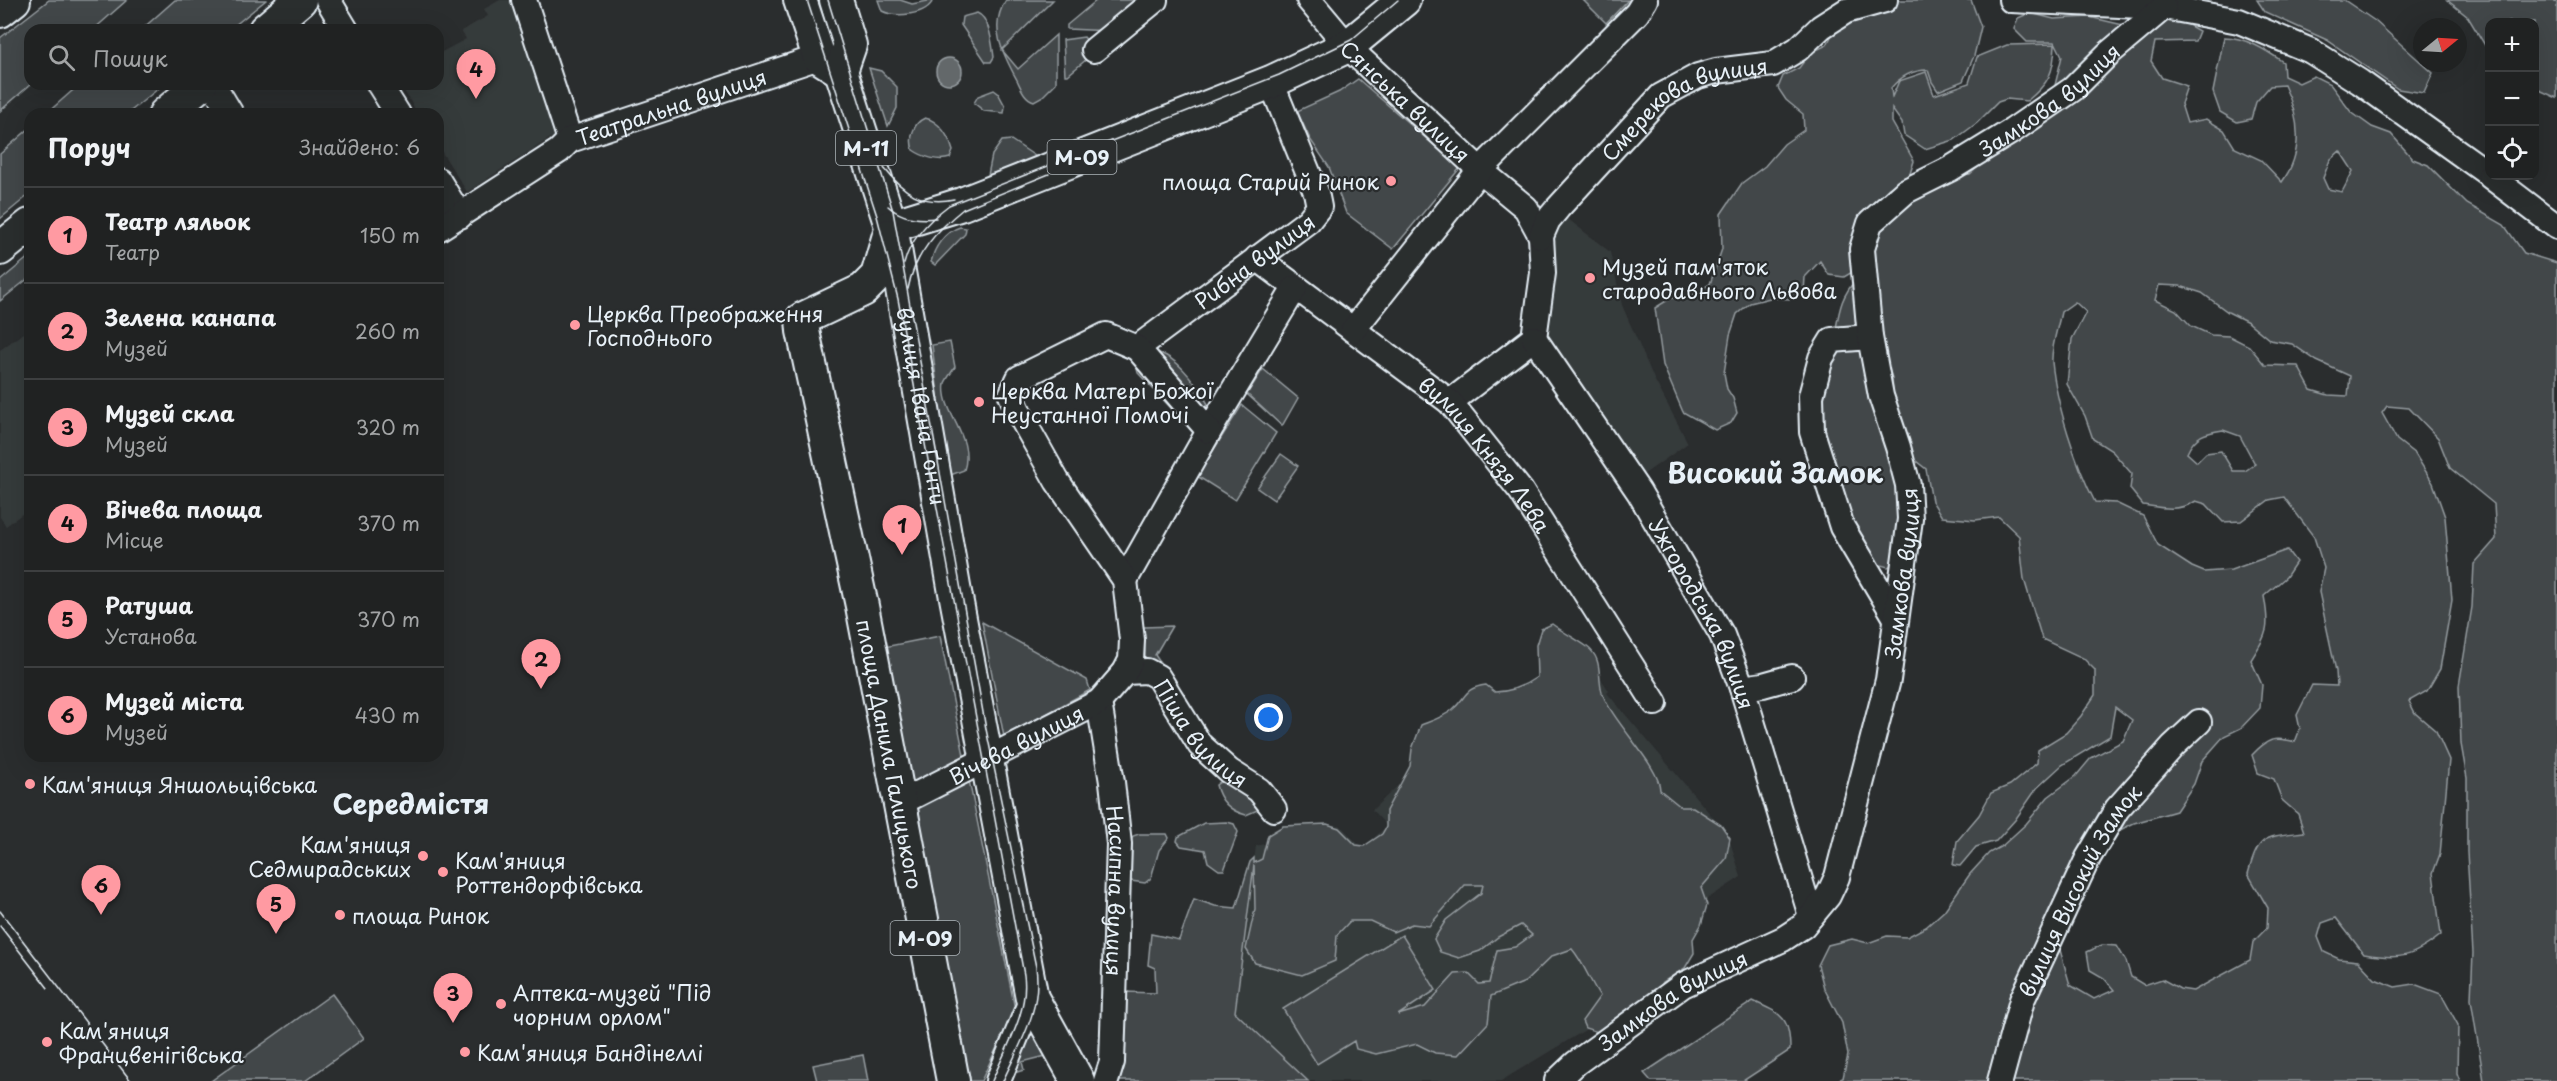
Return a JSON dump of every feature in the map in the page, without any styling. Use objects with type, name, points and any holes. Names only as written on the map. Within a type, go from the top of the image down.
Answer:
[{"type":"main road","points":[[0,11],[14,0]]},
{"type":"main road","points":[[272,24],[300,0]]},
{"type":"main road","name":"М-11","points":[[800,0],[830,64],[891,226]]},
{"type":"main road","points":[[830,64],[850,45],[836,0]]},
{"type":"main road","name":"М-09","points":[[891,226],[962,204],[1271,82],[1348,46],[1404,0]]},
{"type":"main road","points":[[172,108],[194,90]]},
{"type":"main road","name":"площа Данила Галицького","points":[[891,226],[877,276],[863,290],[802,319],[862,606],[953,1081]]},
{"type":"main road","name":"вулиця Івана Ґонти","points":[[891,226],[954,586],[987,758]]},
{"type":"main road","points":[[0,249],[24,230]]},
{"type":"main road","points":[[987,758],[1032,998],[1078,1081]]},
{"type":"street","points":[[328,0],[342,24]]},
{"type":"street","points":[[524,0],[570,140]]},
{"type":"street","points":[[1094,50],[1155,0]]},
{"type":"street","name":"Сянська вулиця","points":[[1309,0],[1348,46],[1480,170],[1526,208],[1541,236]]},
{"type":"street","points":[[1353,330],[1480,170],[1641,7],[1659,0]]},
{"type":"street","name":"Смерекова вулиця","points":[[1541,236],[1548,220],[1558,208],[1661,96],[1698,76],[1716,71],[1773,64],[1798,49],[1821,27],[1846,11],[1885,0]]},
{"type":"street","points":[[2011,0],[2164,7],[2239,21],[2311,51],[2360,82],[2485,171]]},
{"type":"street","name":"Замкова вулиця","points":[[1557,1081],[1576,1063],[1683,985],[1783,939],[1803,926],[1828,896],[1837,877],[1888,680],[1910,519],[1908,485],[1881,396],[1870,337],[1862,249],[1870,223],[1906,191],[1950,169],[2013,131],[2073,89],[2109,54],[2164,7]]},
{"type":"street","name":"Театральна вулиця","points":[[444,225],[559,150],[570,140],[830,64]]},
{"type":"street","name":"Рибна вулиця","points":[[1137,348],[1308,221],[1319,207],[1271,82]]},
{"type":"street","points":[[217,90],[227,108]]},
{"type":"street","points":[[383,90],[394,108]]},
{"type":"street","points":[[2497,180],[2557,226]]},
{"type":"street","points":[[444,190],[460,216]]},
{"type":"street","points":[[1450,402],[1534,338],[1544,273],[1541,236]]},
{"type":"street","name":"вулиця Князя Лева","points":[[1257,258],[1450,402],[1521,491],[1655,703]]},
{"type":"street","points":[[1125,580],[1209,431],[1295,288]]},
{"type":"street","points":[[1125,672],[1131,660],[1132,640],[1125,580],[1057,482],[1011,395],[1019,378],[1106,335],[1137,348],[1209,431]]},
{"type":"street","points":[[1870,337],[1832,340],[1821,358],[1811,396],[1812,432],[1842,527],[1896,618]]},
{"type":"street","name":"Ужгородська вулиця","points":[[1534,338],[1639,492],[1722,635],[1742,688],[1811,916]]},
{"type":"street","name":"Піша вулиця","points":[[1125,672],[1147,671],[1158,677],[1200,745],[1229,771],[1259,790],[1274,809]]},
{"type":"street","name":"Вічева вулиця","points":[[900,804],[1099,702],[1125,672]]},
{"type":"street","points":[[1742,688],[1792,677]]},
{"type":"street","name":"Насипна вулиця","points":[[1099,702],[1119,844],[1112,1062],[1106,1081]]},
{"type":"street","name":"вулиця Високий Замок","points":[[2000,1081],[2022,1000],[2088,858],[2117,809],[2173,746],[2199,723]]},
{"type":"street","points":[[998,1081],[1032,998]]},
{"type":"shaded area","points":[[49,0],[127,0],[100,24],[24,24],[24,90],[0,111],[0,38]]},
{"type":"shaded area","points":[[175,0],[266,0],[236,24],[148,24]]},
{"type":"shaded area","points":[[500,0],[511,0],[555,135],[467,192],[444,156],[444,108],[414,108],[404,90],[444,90],[444,51],[466,39],[461,31],[488,16],[484,9]]},
{"type":"shaded area","points":[[878,0],[900,0],[912,4],[933,0],[930,5],[918,12],[903,15],[882,11]]},
{"type":"shaded area","points":[[1006,0],[1053,0],[1002,50],[998,20]]},
{"type":"shaded area","points":[[1097,0],[1143,0],[1112,31],[1067,29],[1067,25]]},
{"type":"shaded area","points":[[1583,0],[1628,0],[1606,23]]},
{"type":"shaded area","points":[[1885,0],[1971,0],[1981,27],[1974,56],[1963,81],[1938,91],[1928,70],[1917,71],[1903,77],[1891,88],[1892,97],[1899,81],[1926,72],[1934,95],[1969,83],[1977,57],[2007,45],[2055,44],[2052,70],[2045,83],[2034,95],[2027,101],[2007,99],[1998,102],[1977,123],[1954,140],[1925,149],[1904,135],[1902,123],[1892,109],[1892,122],[1914,161],[1908,180],[1889,188],[1878,199],[1888,208],[1951,176],[1970,174],[2051,102],[2062,56],[2055,42],[2027,42],[2014,29],[2018,18],[2030,13],[2054,19],[2089,17],[2123,25],[2155,20],[2183,22],[2199,31],[2195,41],[2155,42],[2151,61],[2162,78],[2187,86],[2181,104],[2187,123],[2206,119],[2224,130],[2235,148],[2261,160],[2282,182],[2289,171],[2297,147],[2294,110],[2284,85],[2270,86],[2256,102],[2251,119],[2237,122],[2220,112],[2213,92],[2224,37],[2247,42],[2283,62],[2284,76],[2299,83],[2314,76],[2330,84],[2351,112],[2372,127],[2391,134],[2413,159],[2428,165],[2467,204],[2504,225],[2524,253],[2557,263],[2557,1081],[2484,1081],[2471,999],[2473,953],[2467,852],[2467,778],[2461,744],[2459,686],[2472,607],[2474,564],[2496,539],[2494,504],[2450,468],[2438,438],[2409,408],[2387,406],[2382,413],[2397,440],[2415,454],[2433,483],[2445,517],[2452,600],[2440,669],[2427,691],[2409,701],[2415,713],[2436,731],[2449,760],[2440,854],[2433,873],[2441,935],[2422,949],[2397,957],[2364,954],[2336,918],[2322,923],[2318,937],[2324,952],[2339,959],[2358,961],[2375,979],[2395,987],[2414,984],[2441,994],[2458,1025],[2457,1073],[2460,1081],[1835,1081],[1843,1078],[1848,1055],[1842,1023],[1824,988],[1818,965],[1828,945],[1852,939],[1868,943],[1887,936],[1907,937],[1926,927],[1944,911],[1970,874],[1989,853],[2002,846],[2026,824],[2048,797],[2076,776],[2091,758],[2123,741],[2132,720],[2115,707],[2110,736],[2062,765],[2037,788],[2015,820],[1996,841],[1976,847],[1960,866],[1953,865],[1957,841],[1979,815],[1991,793],[2010,785],[2037,763],[2038,750],[2066,733],[2081,716],[2095,695],[2095,670],[2083,658],[2042,639],[2024,579],[2019,536],[1999,517],[1975,520],[1942,517],[1932,501],[1926,469],[1907,454],[1895,414],[1892,378],[1882,348],[1880,305],[1868,277],[1859,268],[1844,277],[1829,275],[1820,261],[1805,277],[1804,292],[1791,299],[1770,298],[1750,303],[1737,314],[1730,335],[1724,373],[1727,389],[1733,398],[1737,413],[1731,423],[1715,430],[1683,412],[1663,365],[1655,308],[1671,298],[1688,298],[1710,284],[1722,249],[1721,214],[1742,183],[1765,166],[1784,144],[1804,130],[1803,114],[1786,100],[1778,88],[1783,76],[1799,68],[1810,53],[1827,45],[1836,26]],"holes":[[[2340,151],[2353,171],[2342,192],[2328,189],[2323,178],[2330,160]],[[2159,285],[2180,286],[2202,293],[2228,312],[2248,322],[2270,340],[2292,344],[2317,361],[2350,376],[2348,396],[2328,395],[2311,390],[2298,366],[2265,365],[2249,346],[2229,336],[2211,335],[2191,326],[2176,310],[2155,300]],[[2075,302],[2086,312],[2072,339],[2067,384],[2085,416],[2093,439],[2112,451],[2132,474],[2130,489],[2143,505],[2177,508],[2196,501],[2206,504],[2223,522],[2241,521],[2269,500],[2284,497],[2314,537],[2324,568],[2319,592],[2336,671],[2337,686],[2312,685],[2297,715],[2300,729],[2295,742],[2282,739],[2271,740],[2252,755],[2258,773],[2274,779],[2282,800],[2298,814],[2304,832],[2272,837],[2260,844],[2248,874],[2268,908],[2267,928],[2253,942],[2250,960],[2193,991],[2180,989],[2162,979],[2144,985],[2131,977],[2126,961],[2117,946],[2102,945],[2087,952],[2090,970],[2104,978],[2114,990],[2094,999],[2070,985],[2060,950],[2066,918],[2114,833],[2134,823],[2176,811],[2194,784],[2202,761],[2224,736],[2241,728],[2260,708],[2262,685],[2251,660],[2266,630],[2267,616],[2264,596],[2286,577],[2296,562],[2287,550],[2231,570],[2204,572],[2158,545],[2143,516],[2116,503],[2095,502],[2074,452],[2054,378],[2053,350],[2061,312]],[[2223,430],[2240,436],[2255,464],[2245,471],[2233,471],[2221,451],[2206,453],[2197,462],[2187,453],[2193,442],[2206,434]]]},
{"type":"shaded area","points":[[2257,0],[2344,0],[2375,21],[2413,55],[2413,72],[2433,73],[2424,93],[2398,89],[2327,40],[2265,12]]},
{"type":"shaded area","points":[[2447,0],[2553,0],[2557,2],[2557,98],[2539,90],[2539,18],[2485,18],[2485,45],[2468,17]]},
{"type":"shaded area","points":[[977,13],[985,20],[990,32],[994,57],[991,62],[986,62],[961,25],[962,17]]},
{"type":"shaded area","points":[[1056,35],[1056,83],[1043,96],[1034,101],[1031,100],[1022,90],[1003,51],[1018,69]]},
{"type":"shaded area","points":[[1084,37],[1094,49],[1094,53],[1068,75],[1065,75],[1063,40]]},
{"type":"shaded area","points":[[949,58],[958,62],[962,71],[958,80],[949,84],[940,80],[936,71],[940,62]]},
{"type":"shaded area","points":[[869,68],[881,71],[897,87],[897,108],[888,126]]},
{"type":"shaded area","points":[[1358,79],[1460,168],[1393,249],[1346,213],[1329,167],[1310,139],[1297,111],[1339,92]]},
{"type":"shaded area","points":[[73,90],[157,90],[134,108],[53,108]]},
{"type":"shaded area","points":[[994,90],[1005,106],[1004,113],[984,111],[974,103],[978,96]]},
{"type":"shaded area","points":[[925,118],[935,122],[946,135],[953,151],[950,158],[931,158],[913,150],[913,131]]},
{"type":"shaded area","points":[[24,133],[24,199],[0,219],[0,154]]},
{"type":"shaded area","points":[[1011,140],[1038,158],[988,175],[992,155],[1002,141]]},
{"type":"shaded area","points":[[1563,215],[1610,252],[1622,305],[1654,379],[1688,443],[1636,480],[1543,329],[1547,238]]},
{"type":"shaded area","points":[[960,227],[966,228],[965,234],[935,265],[931,262],[937,246],[949,233]]},
{"type":"shaded area","points":[[24,261],[24,282],[0,301],[0,281]]},
{"type":"shaded area","points":[[1857,278],[1863,336],[1836,328],[1842,301]]},
{"type":"shaded area","points":[[24,332],[24,512],[6,526],[0,517],[0,350]]},
{"type":"shaded area","points":[[950,342],[955,367],[945,383],[945,394],[947,404],[962,435],[966,458],[964,470],[948,476],[932,345]]},
{"type":"shaded area","points":[[1862,344],[1898,463],[1898,562],[1888,567],[1874,563],[1862,535],[1847,522],[1816,431],[1831,349]]},
{"type":"shaded area","points":[[1159,353],[1181,367],[1208,404],[1194,429],[1184,422],[1138,373],[1136,365]]},
{"type":"shaded area","points":[[1263,369],[1298,398],[1282,426],[1247,394]]},
{"type":"shaded area","points":[[1242,405],[1276,433],[1235,500],[1197,476]]},
{"type":"shaded area","points":[[1281,454],[1298,466],[1274,500],[1257,488]]},
{"type":"shaded area","points":[[982,622],[1087,680],[1090,690],[1004,737]]},
{"type":"shaded area","points":[[1552,624],[1592,651],[1598,662],[1602,692],[1607,704],[1644,756],[1658,780],[1660,790],[1681,807],[1693,807],[1721,825],[1730,838],[1726,859],[1701,888],[1707,905],[1701,925],[1693,939],[1694,953],[1685,968],[1663,982],[1654,997],[1601,1033],[1585,1028],[1582,1021],[1600,996],[1572,949],[1552,956],[1525,982],[1491,996],[1488,1023],[1458,1055],[1435,1053],[1417,1044],[1376,1054],[1356,1049],[1354,1041],[1317,1064],[1283,1009],[1402,935],[1436,990],[1398,1015],[1425,1007],[1455,974],[1468,973],[1479,984],[1489,983],[1497,950],[1515,947],[1532,935],[1521,925],[1498,937],[1480,951],[1459,958],[1440,952],[1434,939],[1446,920],[1481,893],[1483,885],[1465,885],[1429,926],[1412,924],[1393,932],[1370,921],[1350,921],[1337,935],[1335,961],[1302,975],[1255,963],[1246,949],[1255,909],[1254,865],[1235,1012],[1308,1081],[1118,1081],[1124,992],[1156,993],[1155,968],[1148,965],[1151,934],[1179,940],[1194,899],[1215,906],[1236,908],[1250,862],[1254,858],[1254,863],[1262,859],[1268,835],[1283,826],[1327,824],[1339,828],[1356,845],[1364,846],[1382,834],[1386,827],[1386,811],[1410,766],[1412,749],[1421,725],[1449,712],[1473,688],[1486,685],[1495,692],[1512,690],[1537,677],[1536,645],[1541,629]]},
{"type":"shaded area","points":[[1172,626],[1155,655],[1161,664],[1156,666],[1145,660],[1144,627]]},
{"type":"shaded area","points":[[940,636],[1015,1009],[981,1081],[968,1081],[967,1079],[879,648]]},
{"type":"shaded area","points":[[1579,644],[1609,691],[1607,693],[1728,835],[1741,877],[1664,927],[1681,972],[1501,1081],[1308,1081],[1234,1012],[1256,846],[1340,825],[1358,844],[1365,846],[1387,826],[1372,810],[1407,777]]},
{"type":"shaded area","points":[[1230,781],[1258,792],[1262,808],[1246,815],[1226,805],[1216,785]]},
{"type":"shaded area","points":[[1204,823],[1234,824],[1238,832],[1224,870],[1219,870],[1208,862],[1205,850],[1181,846],[1177,841],[1178,837]]},
{"type":"shaded area","points":[[1167,834],[1169,838],[1159,850],[1151,878],[1145,883],[1131,881],[1129,877],[1130,843],[1133,836]]},
{"type":"shaded area","points":[[332,994],[364,1038],[305,1081],[211,1081]]},
{"type":"shaded area","points":[[1753,1001],[1777,1013],[1786,1023],[1790,1050],[1743,1081],[1651,1081],[1644,1073]]},
{"type":"shaded area","points":[[1036,1024],[1057,1062],[1049,1064],[1046,1056],[1022,1062],[1024,1070],[1014,1073]]},
{"type":"shaded area","points":[[863,1055],[868,1081],[817,1081],[813,1065]]},
{"type":"tram line","points":[[807,0],[877,216],[898,299],[1024,975],[1025,989],[1020,1016],[992,1081]]},
{"type":"tram line","points":[[828,0],[893,211],[986,729],[1036,967],[1037,983],[1033,1012],[1003,1081]]},
{"type":"tram line","points":[[904,264],[911,246],[921,231],[949,205],[1279,75],[1351,40],[1398,0]]},
{"type":"tram line","points":[[884,168],[898,184],[923,199],[943,201],[954,199]]},
{"type":"tram line","points":[[908,289],[921,254],[944,226],[963,209],[1049,174]]},
{"type":"tram line","points":[[888,206],[911,217],[936,218]]},
{"type":"tram line","points":[[0,911],[131,1081]]},
{"type":"tram line","points":[[0,926],[48,988]]},
{"type":"place","name":"Вічева площа","points":[[476,99]]},
{"type":"place","name":"площа Старий Ринок","points":[[1391,181]]},
{"type":"place","name":"Музей пам'яток стародавнього Львова","points":[[1590,278]]},
{"type":"place","name":"Церква Преображення Господнього","points":[[575,325]]},
{"type":"place","name":"Церква Матері Божої Неустанної Помочі","points":[[979,402]]},
{"type":"place","name":"Театр ляльок","points":[[902,555]]},
{"type":"place","name":"Зелена канапа","points":[[541,689]]},
{"type":"place","name":"Кам'яниця Яншольцівська","points":[[30,784]]},
{"type":"place","name":"Кам'яниця Седмирадських","points":[[423,856]]},
{"type":"place","name":"Кам'яниця Роттендорфівська","points":[[443,872]]},
{"type":"place","name":"Музей міста","points":[[101,915]]},
{"type":"place","name":"площа Ринок","points":[[340,915]]},
{"type":"place","name":"Ратуша","points":[[276,934]]},
{"type":"place","name":"Аптека-музей \"Під чорним орлом\"","points":[[501,1004]]},
{"type":"place","name":"Музей скла","points":[[453,1023]]},
{"type":"place","name":"Кам'яниця Францвенігівська","points":[[47,1042]]},
{"type":"place","name":"Кам'яниця Бандінеллі","points":[[465,1052]]},
{"type":"district","name":"Високий Замок","points":[[1775,471]]},
{"type":"district","name":"Середмістя","points":[[411,802]]}]
